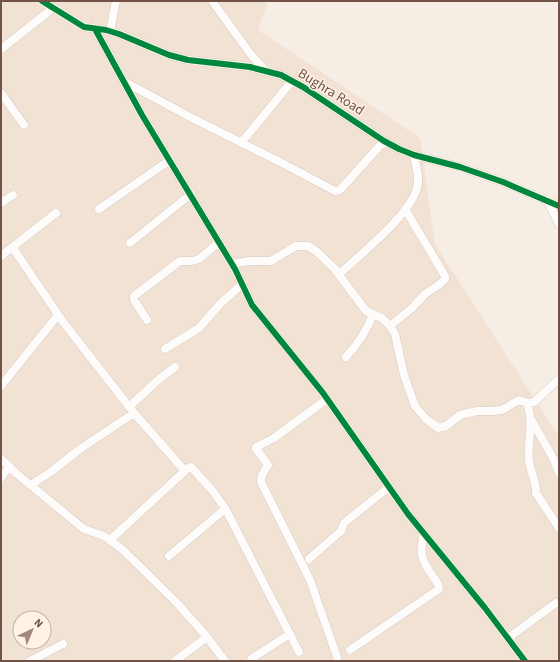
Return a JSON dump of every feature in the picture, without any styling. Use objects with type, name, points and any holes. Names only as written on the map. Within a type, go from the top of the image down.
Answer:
[{"type":"street","name":"Bughra Road","points":[[42,1],[79,25],[110,31],[169,55],[188,60],[250,67],[281,75],[303,87],[398,149],[481,174],[547,199],[559,206]]},
{"type":"street","points":[[112,1],[114,10]]},
{"type":"street","points":[[110,31],[116,1]]},
{"type":"street","points":[[212,1],[252,56],[267,71]]},
{"type":"street","points":[[1,49],[53,8]]},
{"type":"street","points":[[95,29],[142,115],[232,264],[252,305],[327,399],[408,514],[525,661]]},
{"type":"street","points":[[241,143],[292,81]]},
{"type":"street","points":[[124,82],[335,191],[340,190],[384,141]]},
{"type":"street","points":[[1,92],[24,125]]},
{"type":"street","points":[[339,274],[395,222],[415,194],[418,183],[418,174],[414,155]]},
{"type":"street","points":[[99,209],[170,160]]},
{"type":"street","points":[[130,243],[190,194]]},
{"type":"street","points":[[1,203],[13,195]]},
{"type":"street","points":[[547,199],[559,224]]},
{"type":"street","points":[[390,326],[411,309],[425,294],[445,279],[445,276],[405,209]]},
{"type":"street","points":[[1,256],[56,213]]},
{"type":"street","points":[[148,320],[134,300],[134,296],[180,261],[192,261],[199,259],[219,242]]},
{"type":"street","points":[[232,264],[249,261],[271,261],[296,246],[302,245],[316,251],[339,274],[366,311],[382,318],[390,326],[395,334],[402,370],[415,406],[426,419],[438,428],[443,428],[460,415],[469,412],[502,410],[519,400],[528,403],[534,402],[559,379]]},
{"type":"street","points":[[13,248],[58,315],[131,410],[185,471]]},
{"type":"street","points":[[165,350],[199,328],[220,304],[242,284]]},
{"type":"street","points":[[346,357],[366,333],[373,314]]},
{"type":"street","points":[[1,386],[58,315]]},
{"type":"street","points":[[31,485],[52,471],[131,410],[157,381],[175,367]]},
{"type":"street","points":[[327,399],[274,438],[256,447],[256,449],[268,465],[262,475],[261,482],[310,580],[337,657]]},
{"type":"street","points":[[528,403],[530,419],[528,448],[530,469],[537,488],[536,493],[559,528]]},
{"type":"street","points":[[530,419],[553,458],[559,473]]},
{"type":"street","points":[[1,459],[84,529],[104,536],[122,549],[177,603],[207,637],[225,661]]},
{"type":"street","points":[[110,540],[191,467],[212,490],[225,509],[299,652]]},
{"type":"street","points":[[1,478],[5,472],[11,468]]},
{"type":"street","points":[[310,559],[340,531],[344,523],[389,487]]},
{"type":"street","points":[[169,556],[225,509]]},
{"type":"street","points":[[350,650],[439,589],[438,583],[430,573],[421,555],[421,542],[424,534]]},
{"type":"street","points":[[508,638],[556,603],[559,603]]},
{"type":"street","points":[[251,661],[251,659],[290,634]]},
{"type":"street","points":[[175,661],[207,637]]},
{"type":"street","points":[[30,661],[63,644]]},
{"type":"shaded area","points":[[1,1],[268,1],[258,30],[420,138],[435,244],[559,437],[559,661],[1,661]]},
{"type":"cycle path","points":[[42,1],[84,27],[106,30],[119,34],[169,55],[188,60],[250,67],[281,75],[303,87],[384,141],[399,149],[414,155],[460,167],[503,182],[559,206]]},
{"type":"cycle path","points":[[95,29],[142,115],[235,269],[252,305],[323,393],[408,514],[485,608],[525,661]]}]
